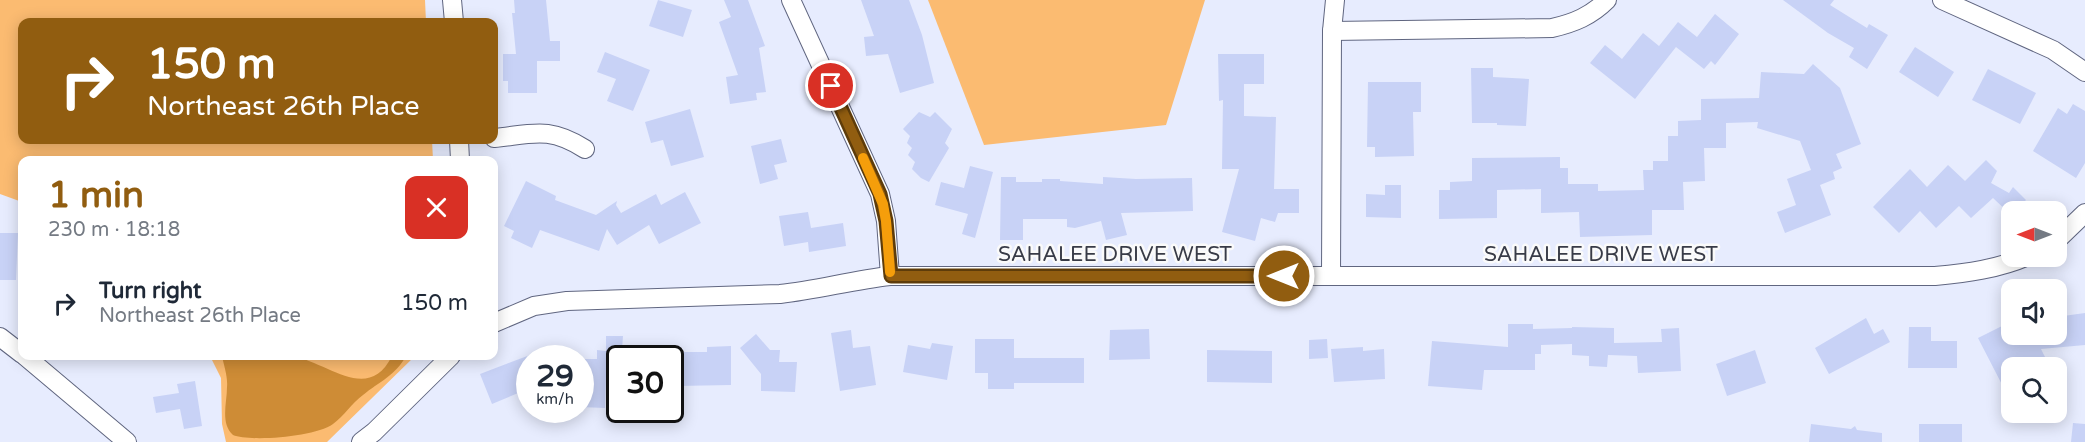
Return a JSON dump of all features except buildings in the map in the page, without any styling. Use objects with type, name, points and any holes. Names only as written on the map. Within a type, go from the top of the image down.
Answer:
[{"type":"street","points":[[452,0],[454,18]]},
{"type":"street","points":[[791,0],[880,194],[886,221],[891,276]]},
{"type":"street","points":[[1330,276],[1332,31],[1335,0]]},
{"type":"street","points":[[1332,31],[1552,28],[1570,24],[1589,15],[1607,0]]},
{"type":"street","points":[[1942,0],[2053,50],[2085,72]]},
{"type":"street","points":[[498,138],[548,133],[568,138],[585,148]]},
{"type":"street","points":[[2067,233],[2083,221]]},
{"type":"street","name":"SAHALEE DRIVE WEST","points":[[498,317],[534,306],[567,301],[780,294],[808,291],[855,280],[891,276],[1935,276],[2001,265]]},
{"type":"street","points":[[0,337],[18,350]]},
{"type":"street","points":[[30,360],[127,442]]},
{"type":"street","points":[[362,442],[447,360]]},
{"type":"shaded area","points":[[0,0],[425,0],[426,18],[18,18],[18,144],[432,144],[433,156],[18,156],[18,201],[0,194]]},
{"type":"shaded area","points":[[928,0],[1205,0],[1166,125],[984,145]]},
{"type":"shaded area","points":[[212,360],[411,360],[327,442],[226,442],[222,424],[221,378]]},
{"type":"shaded area","points":[[223,360],[306,360],[359,379],[371,377],[382,370],[389,360],[404,360],[392,373],[359,398],[333,424],[312,432],[283,437],[253,438],[233,435],[225,419],[227,379]]},
{"type":"slow traffic","points":[[863,158],[883,204],[890,272]]},
{"type":"route","points":[[831,86],[880,194],[886,221],[891,276],[1284,276]]}]
